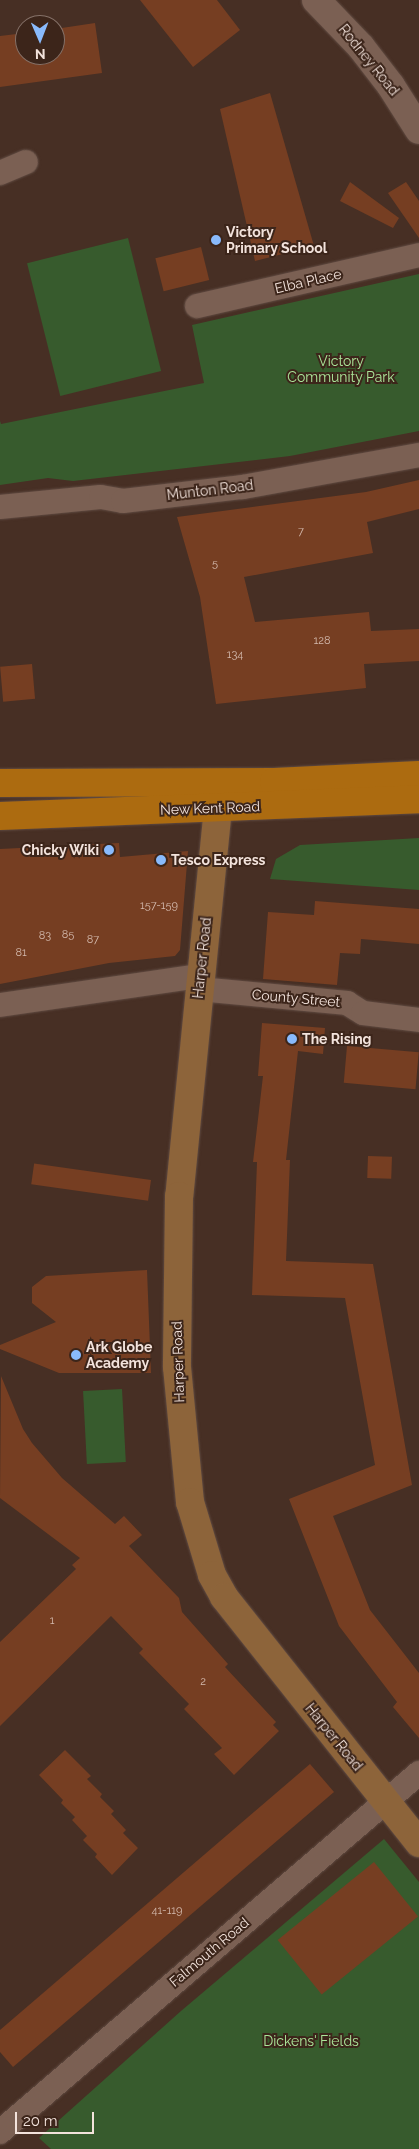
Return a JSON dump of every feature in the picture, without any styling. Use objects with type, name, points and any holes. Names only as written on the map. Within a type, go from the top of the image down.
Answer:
[{"type":"highway","name":"New Kent Road","points":[[0,783],[274,782],[419,775]]},
{"type":"highway","name":"New Kent Road","points":[[0,816],[419,799]]},
{"type":"main road","name":"Harper Road","points":[[218,808],[181,1170],[176,1290],[180,1413],[190,1502],[212,1575],[224,1597],[419,1843]]},
{"type":"street","name":"Rodney Road","points":[[316,0],[361,47],[418,126]]},
{"type":"street","points":[[0,173],[26,162]]},
{"type":"street","name":"Elba Place","points":[[197,306],[419,255]]},
{"type":"street","name":"Munton Road","points":[[0,507],[101,497],[123,501],[243,487],[419,455]]},
{"type":"street","name":"County Street","points":[[0,1005],[200,982],[347,1003],[363,1013],[419,1020]]},
{"type":"street","name":"Falmouth Road","points":[[0,2132],[419,1773]]},
{"type":"green space","points":[[128,238],[161,371],[60,396],[27,263]]},
{"type":"green space","name":"Victory Community Park","points":[[419,274],[419,431],[290,456],[73,481],[48,478],[0,485],[0,421],[1,424],[204,383],[192,325]]},
{"type":"green space","points":[[419,838],[419,890],[270,879],[276,859],[300,845]]},
{"type":"green space","points":[[122,1389],[126,1462],[87,1464],[83,1391]]},
{"type":"green space","name":"Dickens' Fields","points":[[384,1839],[419,1882],[419,2149],[51,2149],[39,2138],[181,2011]]},
{"type":"building","points":[[140,0],[217,0],[240,30],[193,67]]},
{"type":"building","points":[[95,23],[102,73],[0,87],[0,36],[15,34],[15,65],[65,65],[65,28]]},
{"type":"building","points":[[270,93],[314,246],[255,261],[220,109]]},
{"type":"building","points":[[350,182],[399,218],[393,228],[340,201]]},
{"type":"building","points":[[406,182],[419,201],[419,238],[388,193]]},
{"type":"building","points":[[201,247],[209,280],[164,291],[155,258]]},
{"type":"building","points":[[419,480],[419,509],[367,522],[373,553],[244,577],[255,622],[369,612],[371,631],[419,629],[419,661],[364,664],[366,688],[216,704],[200,597],[177,517],[366,492]]},
{"type":"building","points":[[32,664],[35,699],[3,702],[0,667]]},
{"type":"building","points":[[119,843],[120,857],[188,851],[180,950],[175,956],[109,963],[0,984],[0,849]]},
{"type":"building","points":[[315,901],[419,909],[419,944],[361,939],[360,954],[340,953],[337,985],[263,979],[268,912],[314,915]]},
{"type":"building","points":[[262,1023],[325,1028],[323,1054],[298,1051],[286,1160],[290,1160],[286,1261],[373,1264],[412,1485],[333,1516],[370,1610],[419,1673],[419,1738],[393,1707],[397,1702],[339,1626],[289,1499],[375,1465],[345,1298],[252,1295],[257,1162],[253,1162],[263,1076],[258,1076]]},
{"type":"building","points":[[347,1046],[419,1052],[416,1089],[344,1083]]},
{"type":"building","points":[[368,1156],[392,1157],[391,1179],[367,1178]]},
{"type":"building","points":[[34,1164],[151,1180],[148,1201],[31,1184]]},
{"type":"building","points":[[147,1270],[151,1373],[59,1373],[0,1349],[0,1345],[56,1322],[32,1303],[32,1287],[46,1276]]},
{"type":"building","points":[[1,1376],[23,1429],[32,1443],[62,1478],[115,1524],[124,1516],[142,1535],[129,1546],[179,1598],[182,1612],[228,1664],[225,1667],[276,1722],[273,1725],[279,1731],[234,1775],[214,1754],[222,1748],[184,1709],[189,1704],[139,1653],[143,1649],[111,1616],[0,1726],[0,1642],[76,1569],[72,1565],[80,1558],[0,1498]]},
{"type":"building","points":[[65,1750],[91,1776],[87,1779],[102,1794],[100,1797],[114,1811],[111,1814],[126,1830],[123,1833],[138,1848],[112,1875],[95,1857],[97,1854],[83,1840],[87,1836],[72,1820],[75,1817],[61,1803],[63,1800],[39,1775]]},
{"type":"building","points":[[310,1764],[334,1792],[13,2067],[0,2052],[0,2030]]},
{"type":"building","points":[[374,1862],[418,1916],[322,1994],[278,1940]]},
{"type":"place","name":"Victory Primary School","points":[[216,240]]},
{"type":"place","name":"Chicky Wiki","points":[[109,850]]},
{"type":"place","name":"Tesco Express","points":[[161,860]]},
{"type":"place","name":"The Rising","points":[[292,1039]]},
{"type":"place","name":"Ark Globe Academy","points":[[76,1355]]}]
